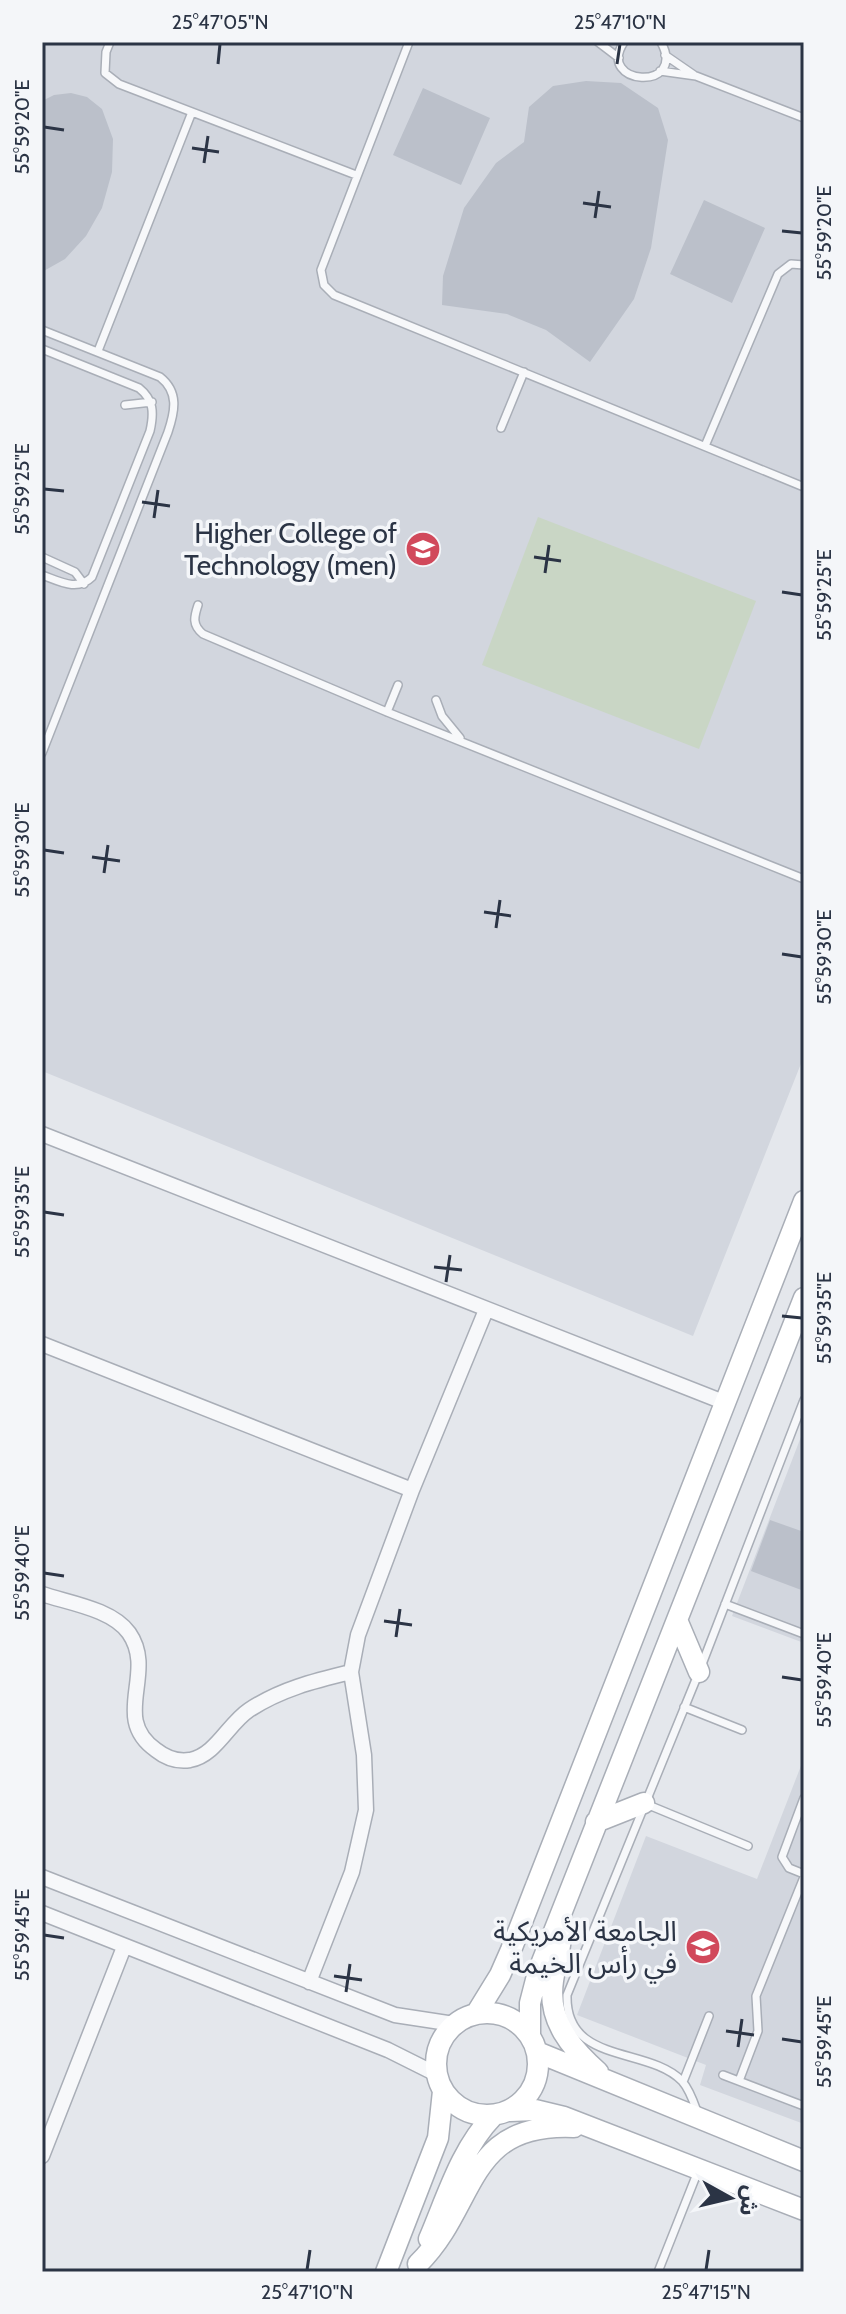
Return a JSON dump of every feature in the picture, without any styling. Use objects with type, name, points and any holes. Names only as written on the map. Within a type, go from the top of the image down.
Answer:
[{"type":"main road","points":[[476,2014],[511,1950],[804,1201]]},
{"type":"main road","points":[[417,2268],[478,2131],[524,2100],[534,2086],[538,2069],[528,2017],[533,1987],[804,1298]]},
{"type":"main road","points":[[677,1620],[699,1672]]},
{"type":"main road","points":[[596,1822],[644,1803]]},
{"type":"main road","points":[[562,1912],[560,1947],[552,1987],[553,2008],[571,2047],[610,2083]]},
{"type":"main road","points":[[386,2272],[438,2138],[438,2047],[454,2024],[476,2014],[506,2016],[519,2024],[533,2044],[610,2083],[804,2161]]},
{"type":"main road","points":[[440,2083],[452,2103],[465,2111],[548,2112],[804,2210]]},
{"type":"main road","points":[[417,2268],[447,2231],[470,2181],[490,2154],[531,2130],[549,2126],[597,2129]]},
{"type":"street","points":[[42,1134],[726,1403]]},
{"type":"street","points":[[309,1982],[352,1872],[366,1810],[364,1755],[351,1672],[358,1635],[412,1490],[486,1310]]},
{"type":"street","points":[[42,1344],[412,1490]]},
{"type":"street","points":[[42,1594],[112,1618],[130,1635],[139,1659],[133,1720],[149,1746],[174,1760],[201,1757],[246,1712],[281,1691],[351,1672]]},
{"type":"street","points":[[42,1877],[395,2015],[454,2024]]},
{"type":"street","points":[[42,1913],[388,2050],[440,2083]]},
{"type":"street","points":[[42,2156],[124,1947]]},
{"type":"lane","points":[[110,42],[105,73],[119,84],[356,175]]},
{"type":"lane","points":[[409,42],[321,270],[324,285],[334,295],[804,487]]},
{"type":"lane","points":[[598,42],[619,58],[627,74],[635,78],[653,77],[660,71],[665,55],[662,43]]},
{"type":"lane","points":[[619,58],[624,42]]},
{"type":"lane","points":[[665,55],[696,76],[804,118]]},
{"type":"lane","points":[[660,71],[696,76]]},
{"type":"lane","points":[[98,351],[192,112]]},
{"type":"lane","points":[[705,446],[778,274],[791,264],[804,265]]},
{"type":"lane","points":[[42,330],[160,377],[169,384],[175,406],[168,432],[42,753]]},
{"type":"lane","points":[[42,349],[132,385],[152,402],[150,431],[95,571],[84,584],[67,584],[42,575]]},
{"type":"lane","points":[[501,428],[524,372]]},
{"type":"lane","points":[[125,405],[152,402]]},
{"type":"lane","points":[[42,557],[75,572],[84,584]]},
{"type":"lane","points":[[198,605],[195,624],[203,634],[387,712],[804,879]]},
{"type":"lane","points":[[387,712],[398,685]]},
{"type":"lane","points":[[436,700],[442,716],[464,743]]},
{"type":"lane","points":[[701,2119],[683,2082],[666,2071],[589,2041],[574,2026],[567,2005],[570,1984],[699,1672],[804,1400]]},
{"type":"lane","points":[[725,1604],[804,1634]]},
{"type":"lane","points":[[684,1707],[742,1730]]},
{"type":"lane","points":[[739,2081],[758,2031],[756,1996],[804,1875],[789,1868],[782,1857],[804,1798]]},
{"type":"lane","points":[[644,1803],[748,1846]]},
{"type":"lane","points":[[683,2082],[709,2016]]},
{"type":"lane","points":[[723,2075],[804,2106]]},
{"type":"lane","points":[[658,2272],[699,2169]]},
{"type":"shaded area","name":"Higher College of Technology (men)","points":[[42,42],[804,42],[804,1056],[693,1336],[42,1071]]},
{"type":"shaded area","points":[[804,1429],[804,1643],[732,1616]]},
{"type":"shaded area","name":"الجامعة الأمريكية في رأس الخيمة","points":[[804,1758],[804,2124],[700,2085],[706,2065],[577,2015],[646,1836],[757,1879]]},
{"type":"green space","points":[[538,517],[756,601],[699,749],[482,665]]},
{"type":"building","points":[[586,81],[621,83],[658,108],[668,140],[651,248],[634,299],[590,362],[546,330],[507,314],[442,305],[443,276],[464,208],[496,163],[524,142],[529,107],[553,86]]},
{"type":"building","points":[[423,88],[490,118],[461,185],[393,155]]},
{"type":"building","points":[[71,93],[87,97],[102,109],[113,139],[112,172],[102,208],[86,236],[65,259],[42,272],[42,101],[54,95]]},
{"type":"building","points":[[704,200],[765,228],[732,303],[670,274]]},
{"type":"building","points":[[770,1520],[804,1532],[804,1591],[751,1571]]},
{"type":"place","name":"Higher College of Technology (men)","points":[[423,549]]},
{"type":"place","name":"الجامعة الأمريكية في رأس الخيمة","points":[[703,1947]]}]
